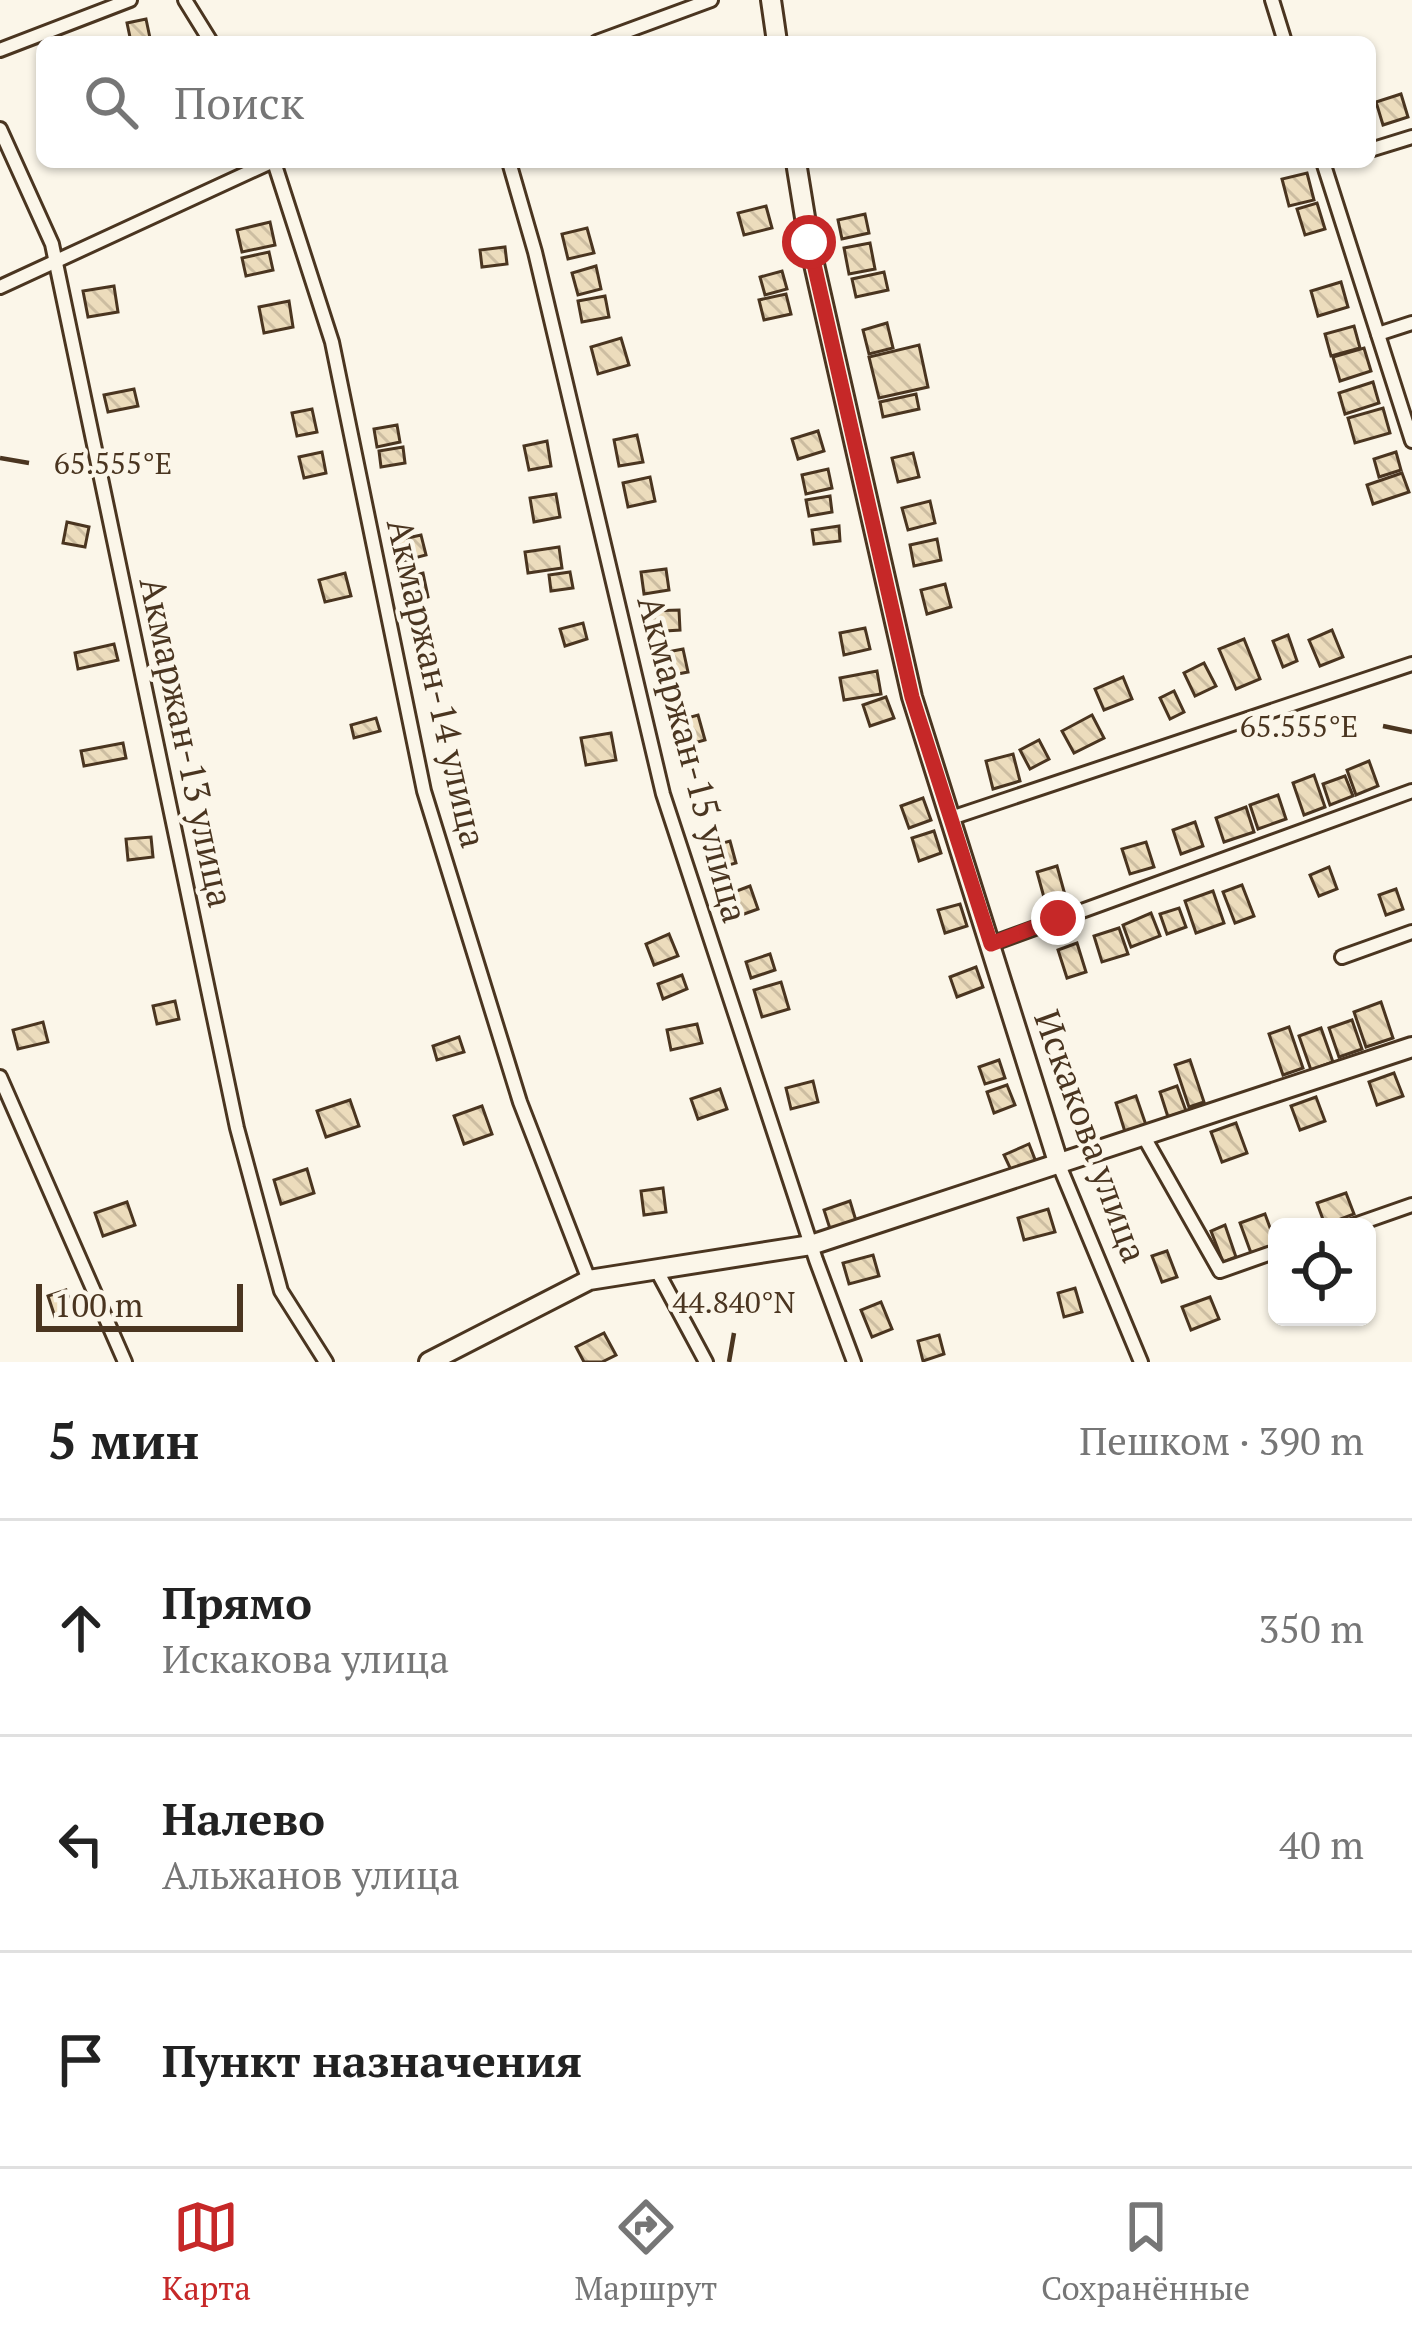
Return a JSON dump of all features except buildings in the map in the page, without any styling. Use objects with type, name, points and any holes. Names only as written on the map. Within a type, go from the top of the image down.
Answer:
[{"type":"street","points":[[36,36],[130,0]]},
{"type":"street","points":[[184,0],[207,36]]},
{"type":"street","points":[[613,36],[711,0]]},
{"type":"street","points":[[771,0],[776,36]]},
{"type":"street","points":[[1272,0],[1284,36]]},
{"type":"street","points":[[0,50],[36,36]]},
{"type":"street","name":"Акмаржан-13 улица","points":[[0,129],[52,244],[237,1128],[281,1291],[326,1362]]},
{"type":"street","points":[[1376,148],[1412,137]]},
{"type":"street","points":[[0,287],[259,168]]},
{"type":"street","name":"Акмаржан-14 улица","points":[[274,168],[332,341],[424,791],[520,1102],[589,1280]]},
{"type":"street","name":"Акмаржан-15 улица","points":[[511,168],[535,252],[663,794],[854,1362]]},
{"type":"street","name":"Искакова улица","points":[[797,168],[809,242],[907,674],[1059,1166],[1141,1362]]},
{"type":"street","points":[[1328,168],[1412,441]]},
{"type":"street","points":[[1378,334],[1412,323]]},
{"type":"street","points":[[951,818],[1412,664]]},
{"type":"street","points":[[991,944],[1412,791]]},
{"type":"street","points":[[1342,957],[1412,932]]},
{"type":"street","points":[[429,1362],[589,1280],[811,1245],[1412,1047]]},
{"type":"street","points":[[0,1077],[125,1362]]},
{"type":"street","points":[[1144,1137],[1220,1271],[1268,1255]]},
{"type":"street","points":[[1374,1218],[1412,1205]]},
{"type":"street","points":[[656,1269],[706,1362]]},
{"type":"route","points":[[809,242],[912,697],[991,944],[1058,918]]}]
